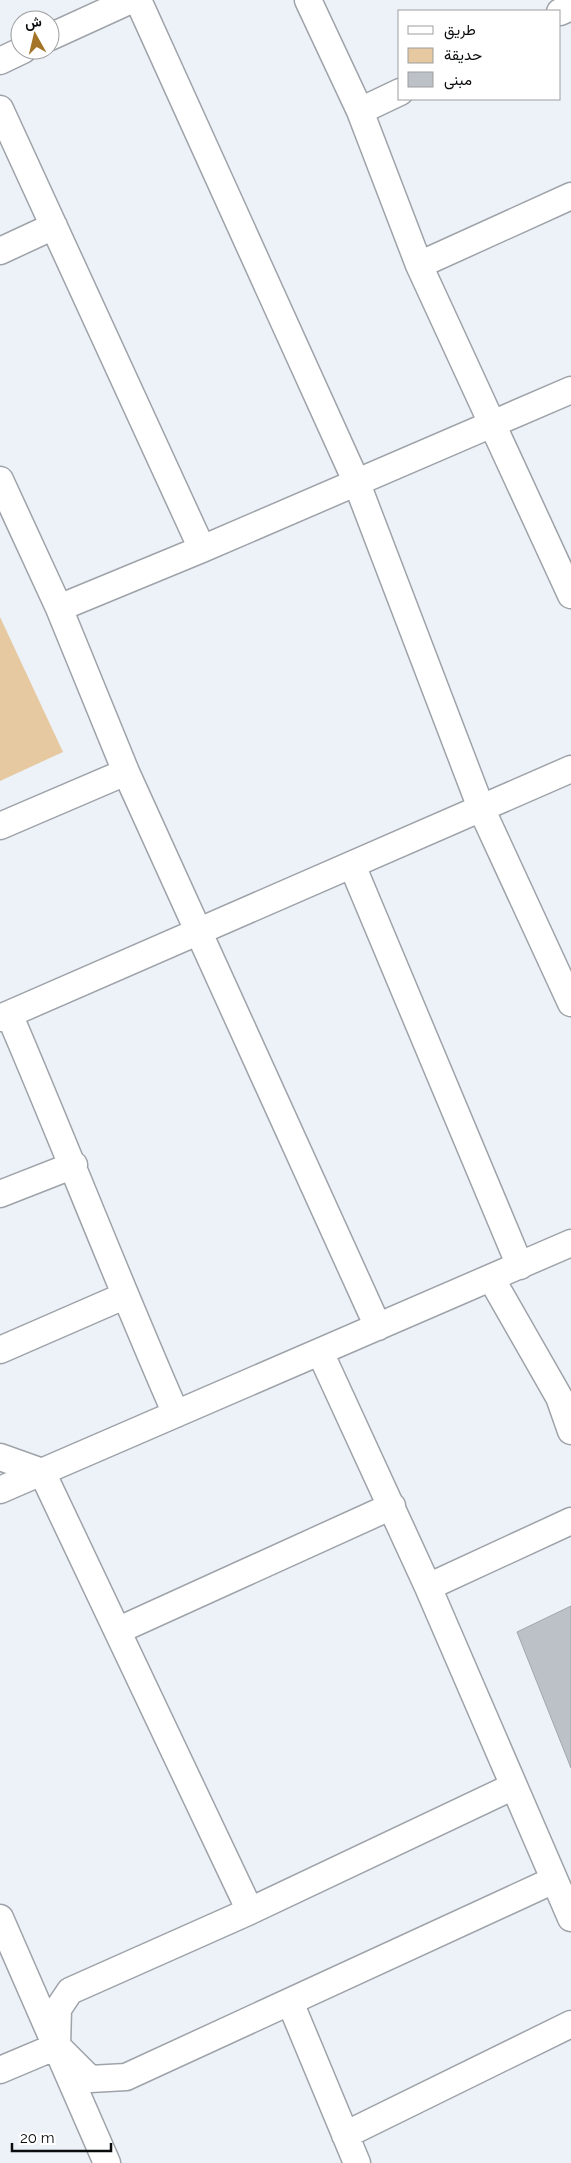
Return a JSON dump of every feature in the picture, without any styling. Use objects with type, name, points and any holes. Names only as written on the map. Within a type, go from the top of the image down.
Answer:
[{"type":"street","points":[[60,30],[92,8],[131,0]]},
{"type":"street","points":[[138,0],[356,481],[481,808],[571,1003]]},
{"type":"street","points":[[308,0],[360,111],[419,265],[571,595]]},
{"type":"street","points":[[360,111],[398,93]]},
{"type":"street","points":[[0,109],[202,549]]},
{"type":"street","points":[[419,265],[571,196]]},
{"type":"street","points":[[0,251],[54,226]]},
{"type":"street","points":[[59,608],[202,549],[356,481],[571,390]]},
{"type":"street","points":[[0,480],[59,608],[126,772],[200,931],[378,1327]]},
{"type":"street","points":[[176,1414],[124,1296],[74,1165],[5,1016],[571,769]]},
{"type":"street","points":[[0,826],[126,772]]},
{"type":"street","points":[[352,865],[520,1266]]},
{"type":"street","points":[[0,1194],[74,1165]]},
{"type":"street","points":[[0,1490],[571,1243]]},
{"type":"street","points":[[491,1278],[565,1396],[571,1431]]},
{"type":"street","points":[[0,1350],[124,1296]]},
{"type":"street","points":[[320,1352],[428,1587],[571,1918]]},
{"type":"street","points":[[0,1457],[42,1472],[250,1911]]},
{"type":"street","points":[[118,1630],[392,1506]]},
{"type":"street","points":[[428,1587],[571,1521]]},
{"type":"street","points":[[514,1786],[250,1911],[70,1991],[58,2009],[57,2046],[90,2079],[126,2077],[554,1880]]},
{"type":"street","points":[[0,1918],[107,2163]]},
{"type":"street","points":[[290,2002],[357,2163]]},
{"type":"street","points":[[345,2135],[571,2024]]},
{"type":"street","points":[[0,2070],[57,2046]]},
{"type":"green space","points":[[0,617],[63,752],[0,781]]},
{"type":"building","points":[[571,1606],[571,1768],[517,1632]]}]
